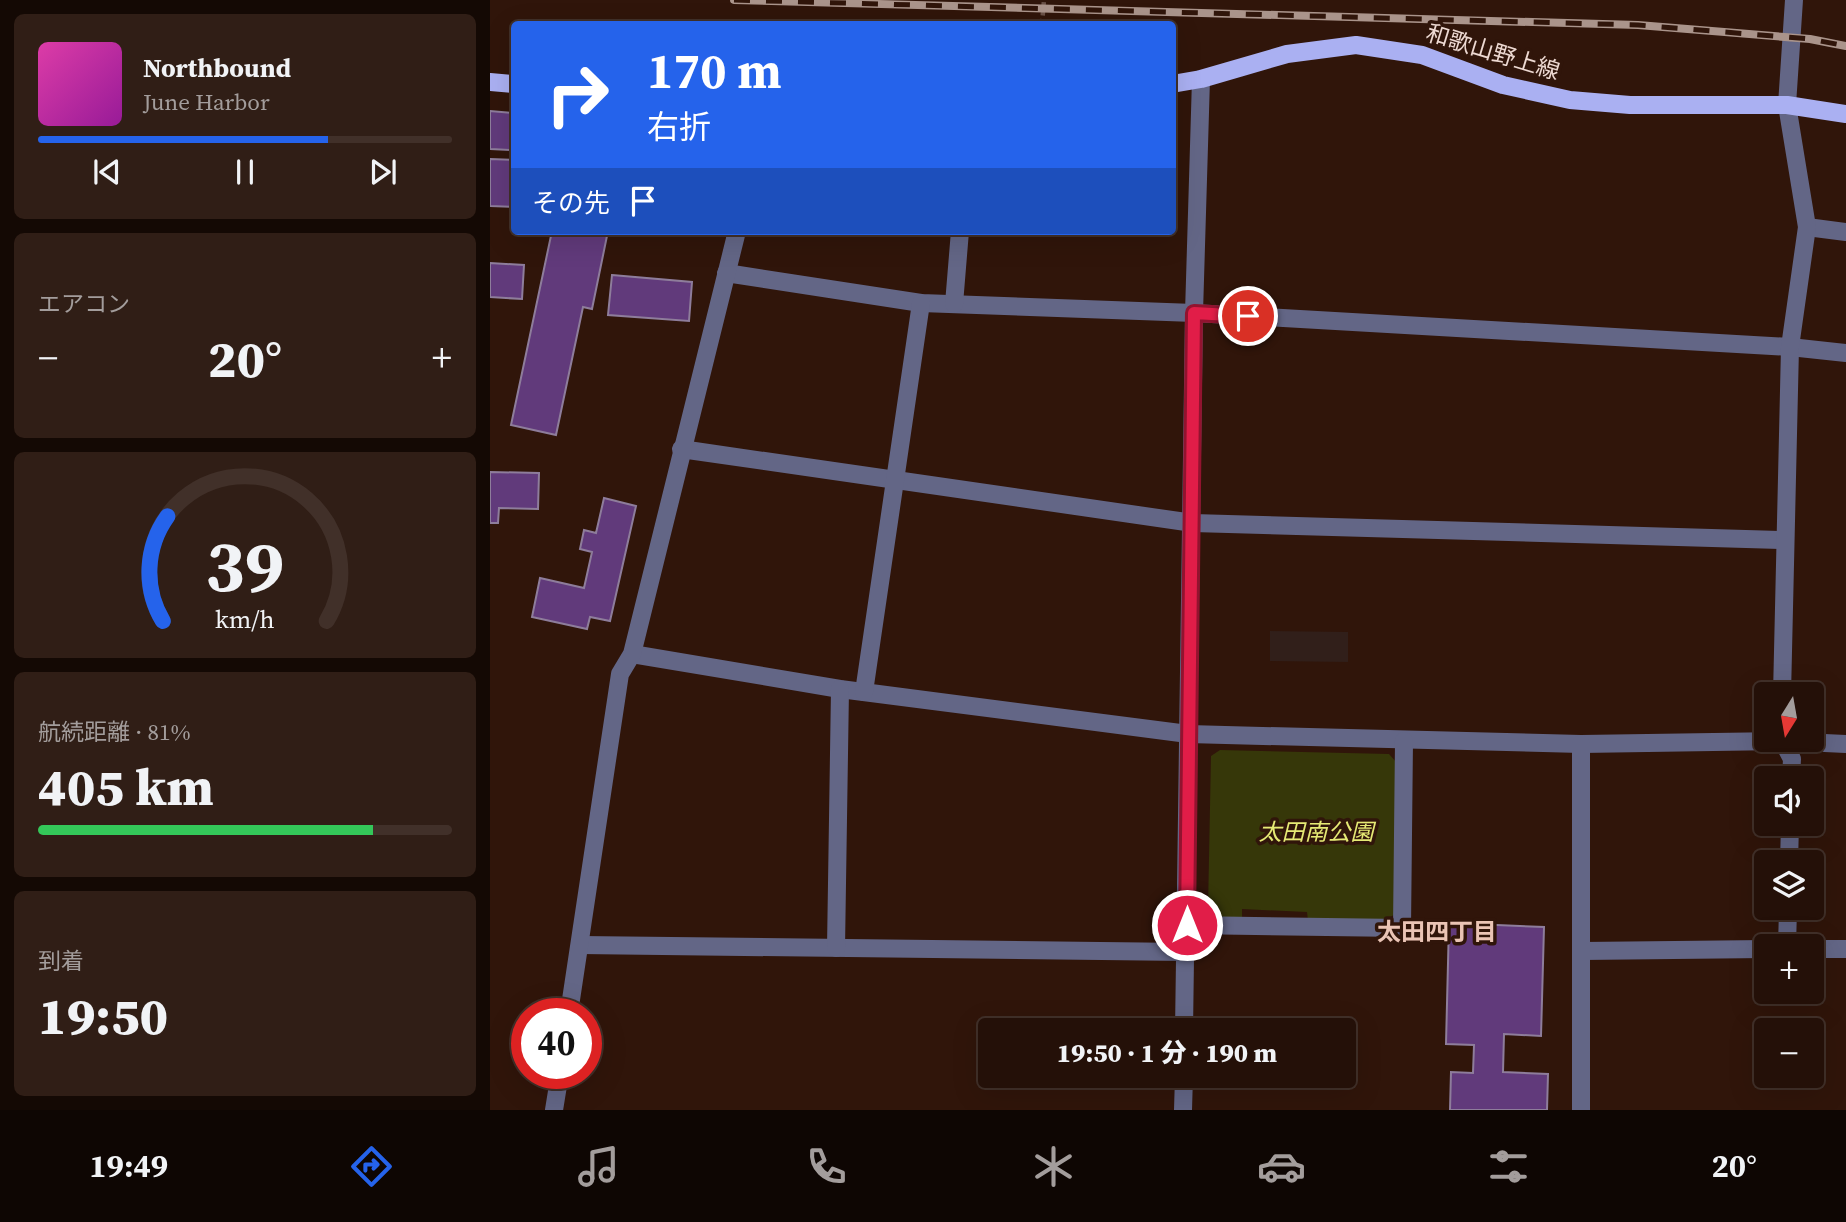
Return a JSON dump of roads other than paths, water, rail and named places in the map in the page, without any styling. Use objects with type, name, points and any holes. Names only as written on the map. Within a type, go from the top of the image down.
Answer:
[{"type":"main road","name":"和歌山野上線","points":[[1176,83],[1201,79],[1287,54],[1356,45],[1422,55],[1503,85],[1570,100],[1630,105],[1787,105],[1846,114]]},
{"type":"main road","points":[[490,82],[511,84]]},
{"type":"street","points":[[1782,682],[1790,347],[1807,227],[1787,105],[1794,0]]},
{"type":"street","points":[[1184,1018],[1194,313],[1201,79]]},
{"type":"street","points":[[1807,227],[1846,232]]},
{"type":"street","points":[[571,998],[620,674],[632,654],[736,235]]},
{"type":"street","points":[[954,304],[960,235]]},
{"type":"street","points":[[726,273],[921,303],[1194,313],[1790,347],[1846,353]]},
{"type":"street","points":[[864,692],[921,303]]},
{"type":"street","points":[[681,449],[1193,523],[1784,540]]},
{"type":"street","points":[[632,654],[840,689],[1188,734],[1581,744],[1754,741]]},
{"type":"street","points":[[836,948],[840,689]]},
{"type":"street","points":[[1187,925],[1402,928],[1404,741]]},
{"type":"street","points":[[1824,743],[1846,744]]},
{"type":"street","points":[[1581,744],[1581,1110]]},
{"type":"street","points":[[580,945],[1186,952]]},
{"type":"street","points":[[1582,951],[1754,949]]},
{"type":"street","points":[[1824,949],[1846,949]]},
{"type":"street","points":[[1183,1110],[1184,1088]]},
{"type":"street","points":[[554,1110],[557,1089]]},
{"type":"railway","points":[[734,0],[1638,25],[1810,39],[1846,46]]},
{"type":"district","name":"太田四丁目","points":[[1437,932]]},
{"type":"park label","name":"太田南公園","points":[[1316,832]]}]
